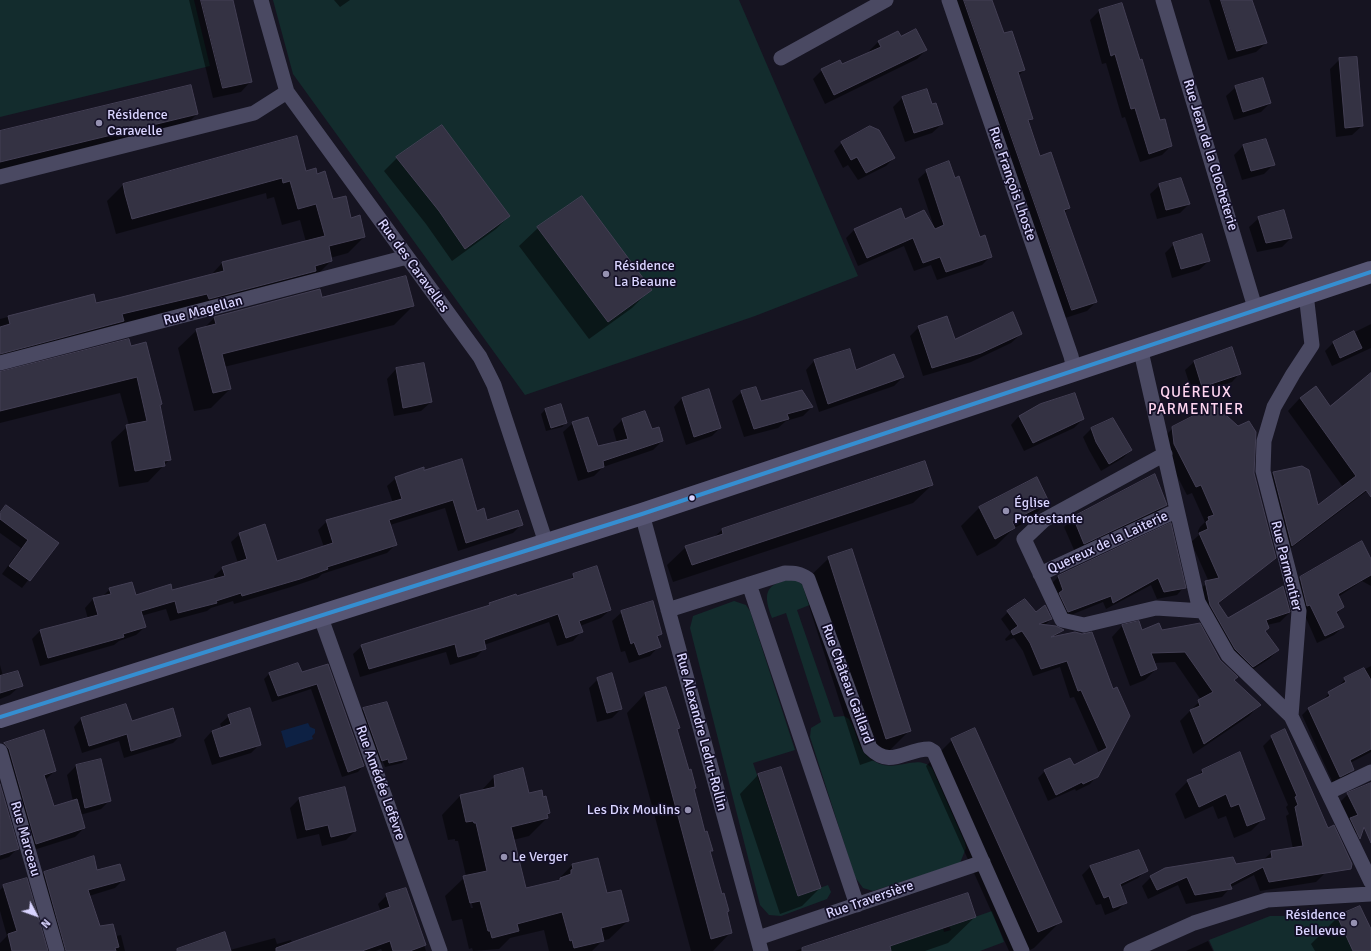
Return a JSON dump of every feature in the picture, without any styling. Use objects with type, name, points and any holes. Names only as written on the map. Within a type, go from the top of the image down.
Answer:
[{"type":"street","name":"Rue des Caravelles","points":[[261,0],[287,92],[480,357],[494,385],[546,543]]},
{"type":"street","points":[[781,58],[886,0]]},
{"type":"street","name":"Rue François Lhoste","points":[[949,0],[1071,356],[1074,369]]},
{"type":"street","name":"Rue Jean de la Clocheterie","points":[[1164,0],[1256,311]]},
{"type":"street","points":[[0,177],[254,113],[287,92]]},
{"type":"street","name":"Rue Magellan","points":[[0,363],[407,257]]},
{"type":"street","points":[[0,717],[546,543],[642,514],[1140,347],[1256,311],[1371,272]]},
{"type":"street","name":"Rue Parmentier","points":[[1291,716],[1299,611],[1264,471],[1264,440],[1274,407],[1312,345],[1306,294]]},
{"type":"street","name":"Quereux de la Laiterie","points":[[1140,347],[1165,454],[1176,511],[1198,602],[1228,655],[1291,716]]},
{"type":"street","name":"Quereux de la Laiterie","points":[[1165,454],[1044,520],[1024,539],[1062,620],[1084,625],[1156,608],[1203,611]]},
{"type":"street","name":"Quereux de la Laiterie","points":[[1040,574],[1176,511]]},
{"type":"street","name":"Rue Alexandre Ledru-Rollin","points":[[642,514],[760,944]]},
{"type":"street","name":"Rue Château Gaillard","points":[[668,610],[785,573],[803,575],[808,579],[870,748],[876,754],[892,759],[921,749],[930,749],[934,752],[1022,951]]},
{"type":"street","points":[[749,584],[857,905]]},
{"type":"street","name":"Rue Amédée Lefèvre","points":[[320,615],[440,951]]},
{"type":"street","points":[[1291,716],[1329,792],[1371,882]]},
{"type":"street","name":"Rue Marceau","points":[[0,751],[57,951]]},
{"type":"street","points":[[1329,792],[1371,772]]},
{"type":"street","name":"Rue Traversière","points":[[760,944],[857,905],[983,862]]},
{"type":"street","points":[[1131,951],[1194,923],[1267,900],[1371,894]]},
{"type":"green space","points":[[0,0],[194,0],[210,66],[0,117]]},
{"type":"green space","points":[[273,0],[739,0],[858,276],[755,316],[525,395],[293,74]]},
{"type":"green space","points":[[789,580],[799,582],[805,587],[812,604],[797,610],[834,717],[844,716],[849,719],[863,751],[876,762],[894,766],[918,762],[932,768],[965,843],[966,848],[960,863],[873,891],[863,888],[855,877],[810,737],[811,728],[821,722],[786,613],[772,618],[769,611],[767,598],[770,588],[780,582]]},
{"type":"green space","points":[[734,601],[746,605],[750,611],[795,750],[753,763],[798,896],[828,885],[831,892],[827,899],[781,916],[769,915],[760,905],[690,628],[693,616]]},
{"type":"green space","points":[[992,911],[1004,942],[980,951],[887,951],[891,950],[890,946],[943,928],[944,932],[951,930],[949,926]]},
{"type":"green space","points":[[1270,916],[1337,916],[1353,951],[1214,951],[1209,940]]},
{"type":"water","points":[[308,723],[310,727],[315,729],[315,733],[312,736],[313,739],[286,748],[281,731]]},
{"type":"building","points":[[201,0],[233,0],[252,82],[223,88]]},
{"type":"building","points":[[964,0],[992,0],[1004,33],[1012,31],[1025,70],[1018,72],[1033,119],[1028,120],[1040,156],[1051,152],[1070,208],[1064,210],[1097,302],[1072,310]]},
{"type":"building","points":[[1221,0],[1252,0],[1267,43],[1237,51]]},
{"type":"building","points":[[1122,3],[1140,60],[1142,59],[1160,120],[1165,119],[1172,146],[1149,154],[1135,108],[1131,109],[1115,54],[1111,56],[1099,10]]},
{"type":"building","points":[[916,29],[927,50],[834,95],[821,69],[840,60],[842,64],[881,47],[878,41],[898,31],[901,36]]},
{"type":"building","points":[[1357,57],[1363,126],[1345,128],[1339,58]]},
{"type":"building","points":[[1263,78],[1271,103],[1243,112],[1235,86]]},
{"type":"building","name":"Résidence Caravelle","points":[[191,85],[198,114],[0,162],[0,131]]},
{"type":"building","points":[[927,89],[932,104],[936,103],[943,124],[914,133],[902,97]]},
{"type":"building","points":[[442,125],[510,216],[465,249],[439,211],[396,157]]},
{"type":"building","points":[[870,126],[879,130],[895,158],[866,173],[857,157],[851,160],[841,142]]},
{"type":"building","points":[[297,136],[306,171],[316,168],[317,174],[325,171],[333,199],[346,196],[351,218],[360,215],[365,237],[329,246],[332,261],[315,266],[316,271],[209,299],[207,294],[122,314],[124,321],[0,354],[0,327],[10,324],[8,316],[94,294],[96,303],[118,298],[224,271],[222,262],[325,236],[316,204],[298,209],[290,181],[283,183],[282,178],[132,219],[125,194],[123,184]]},
{"type":"building","points":[[1266,139],[1275,165],[1251,171],[1243,145]]},
{"type":"building","points":[[949,161],[955,178],[959,176],[980,237],[985,235],[992,257],[946,272],[940,257],[923,263],[913,238],[867,258],[854,229],[901,208],[905,219],[924,210],[935,229],[944,225],[926,170]]},
{"type":"building","points":[[1181,178],[1190,204],[1166,210],[1159,184]]},
{"type":"building","name":"Résidence La Beaune","points":[[582,196],[652,290],[608,322],[537,227]]},
{"type":"building","points":[[1284,210],[1292,238],[1266,243],[1258,217]]},
{"type":"building","points":[[1202,234],[1210,261],[1181,269],[1173,243]]},
{"type":"building","points":[[406,276],[414,306],[222,354],[231,389],[213,393],[196,329],[216,324],[214,317],[320,289],[322,297]]},
{"type":"building","points":[[1013,312],[1022,334],[981,353],[932,368],[918,326],[947,316],[955,339]]},
{"type":"building","points":[[1354,331],[1362,348],[1340,358],[1333,342]]},
{"type":"building","points":[[129,339],[131,346],[146,342],[162,404],[160,405],[171,460],[164,461],[165,466],[135,471],[126,425],[147,421],[137,377],[0,411],[0,372]]},
{"type":"building","points":[[1232,347],[1241,374],[1202,387],[1194,361]]},
{"type":"building","points":[[850,349],[856,370],[894,354],[904,377],[828,404],[814,360]]},
{"type":"building","points":[[424,363],[432,402],[403,408],[396,368]]},
{"type":"building","points":[[1371,373],[1371,497],[1366,490],[1292,546],[1273,472],[1302,466],[1309,470],[1318,505],[1356,476],[1300,398],[1316,386],[1330,406]]},
{"type":"building","points":[[756,387],[761,401],[802,390],[813,407],[787,414],[789,419],[754,429],[741,391]]},
{"type":"building","points":[[709,389],[721,428],[694,437],[682,398]]},
{"type":"building","points":[[1075,393],[1084,419],[1033,443],[1019,416],[1040,404]]},
{"type":"building","points":[[561,404],[567,423],[551,428],[545,409]]},
{"type":"building","points":[[1215,405],[1238,426],[1249,421],[1256,432],[1254,473],[1276,558],[1218,603],[1228,618],[1283,586],[1290,612],[1266,620],[1269,628],[1265,631],[1279,650],[1253,667],[1235,649],[1210,605],[1205,581],[1219,578],[1199,533],[1208,529],[1206,522],[1209,520],[1208,517],[1214,515],[1201,485],[1196,487],[1174,444],[1172,427]]},
{"type":"building","points":[[645,411],[652,429],[659,427],[663,441],[603,461],[604,467],[588,472],[572,422],[588,417],[598,446],[628,439],[622,419]]},
{"type":"building","points":[[1113,418],[1132,450],[1109,464],[1096,442],[1091,428]]},
{"type":"building","points":[[462,459],[477,511],[484,508],[487,520],[518,510],[523,525],[466,543],[453,500],[389,520],[397,545],[327,567],[328,569],[300,579],[242,596],[241,593],[216,601],[217,603],[178,613],[175,601],[141,611],[146,627],[123,634],[124,637],[48,658],[40,630],[98,615],[93,598],[111,594],[109,588],[132,582],[136,595],[171,584],[172,590],[225,576],[222,567],[247,559],[239,533],[265,524],[277,561],[333,543],[326,520],[402,499],[395,477],[424,467],[424,470]]},
{"type":"building","points":[[925,461],[933,485],[692,565],[685,546],[723,534],[722,529]]},
{"type":"building","points":[[1155,474],[1167,505],[1084,544],[1073,517]]},
{"type":"building","name":"Église Protestante","points":[[1037,477],[1049,502],[1012,521],[1015,528],[995,539],[979,507]]},
{"type":"building","points":[[6,505],[59,543],[30,581],[9,566],[28,540],[0,519],[0,513]]},
{"type":"building","points":[[1171,523],[1186,588],[1164,592],[1158,578],[1113,603],[1111,596],[1068,612],[1059,593],[1063,590],[1058,576]]},
{"type":"building","points":[[1362,541],[1371,559],[1371,575],[1338,594],[1344,607],[1336,612],[1344,627],[1325,636],[1310,605],[1307,606],[1300,577]]},
{"type":"building","points":[[852,549],[911,731],[886,739],[828,557]]},
{"type":"building","points":[[597,566],[611,610],[579,621],[583,632],[566,638],[558,614],[484,640],[486,649],[458,657],[455,644],[369,669],[361,645],[490,605],[489,603],[516,594],[517,596],[574,578],[573,574]]},
{"type":"building","points":[[1025,599],[1036,612],[1045,605],[1052,619],[1039,624],[1056,626],[1064,630],[1051,637],[1075,632],[1082,634],[1092,632],[1113,689],[1117,687],[1130,716],[1098,777],[1083,784],[1082,782],[1056,795],[1044,770],[1070,758],[1074,765],[1107,748],[1081,690],[1078,691],[1067,661],[1041,669],[1030,643],[1022,631],[1013,635],[1011,631],[1018,626],[1007,611]]},
{"type":"building","points":[[653,601],[662,634],[657,636],[661,647],[639,655],[634,642],[631,644],[621,611]]},
{"type":"building","points":[[1139,621],[1142,630],[1159,623],[1162,630],[1200,623],[1220,660],[1238,677],[1234,680],[1261,705],[1204,744],[1190,710],[1200,706],[1198,700],[1213,692],[1185,652],[1151,653],[1157,669],[1141,676],[1122,625]]},
{"type":"building","points":[[298,663],[302,672],[328,664],[364,766],[348,772],[317,684],[278,696],[269,673]]},
{"type":"building","points":[[1364,668],[1371,680],[1371,749],[1350,760],[1354,770],[1340,777],[1308,708],[1330,696],[1328,692],[1346,682],[1344,678]]},
{"type":"building","points":[[18,671],[23,686],[0,693],[0,676]]},
{"type":"building","points":[[612,673],[622,709],[607,713],[597,678]]},
{"type":"building","name":"Les Dix Moulins","points":[[666,687],[680,728],[677,729],[689,770],[691,769],[696,788],[694,789],[705,832],[707,831],[713,851],[710,851],[722,894],[724,893],[729,911],[727,912],[732,933],[711,939],[645,693]]},
{"type":"building","points":[[387,702],[407,759],[389,763],[388,759],[382,761],[363,708]]},
{"type":"building","points":[[126,704],[132,721],[173,708],[181,736],[131,751],[127,734],[89,746],[81,718]]},
{"type":"building","points":[[250,708],[261,745],[220,757],[212,731],[231,724],[228,715]]},
{"type":"building","points":[[975,728],[1062,922],[1038,932],[951,739]]},
{"type":"building","points":[[1285,729],[1328,828],[1334,825],[1352,864],[1351,869],[1269,882],[1263,867],[1230,884],[1232,889],[1195,895],[1187,877],[1157,890],[1150,876],[1165,868],[1233,857],[1236,864],[1272,858],[1271,851],[1303,846],[1295,807],[1298,805],[1295,797],[1297,796],[1271,736]]},
{"type":"building","points":[[44,730],[56,771],[44,775],[54,806],[77,799],[85,828],[36,844],[9,749],[4,743]]},
{"type":"building","points":[[1240,752],[1265,819],[1247,826],[1239,804],[1231,807],[1226,794],[1199,807],[1187,780],[1203,773],[1202,770]]},
{"type":"building","points":[[101,759],[111,801],[85,808],[76,765]]},
{"type":"building","points":[[781,767],[821,888],[798,896],[758,774]]},
{"type":"building","name":"Le Verger","points":[[523,768],[529,793],[542,790],[543,797],[546,796],[550,813],[547,814],[548,818],[511,827],[526,888],[560,880],[560,878],[571,874],[571,870],[573,869],[572,864],[598,858],[607,893],[621,890],[629,921],[601,928],[604,941],[574,948],[572,940],[570,941],[562,912],[517,924],[519,931],[492,938],[490,931],[488,931],[480,901],[470,903],[463,876],[487,871],[476,823],[473,821],[466,822],[460,795],[495,787],[494,776]]},
{"type":"building","points":[[1371,783],[1371,843],[1364,827],[1360,839],[1350,818],[1358,815],[1347,793]]},
{"type":"building","points":[[0,784],[19,849],[0,855]]},
{"type":"building","points":[[345,787],[356,831],[331,837],[328,825],[306,830],[299,798]]},
{"type":"building","points":[[1139,850],[1148,871],[1120,884],[1127,903],[1113,908],[1109,896],[1104,898],[1090,866]]},
{"type":"building","points":[[94,856],[97,870],[120,864],[125,880],[88,890],[100,926],[113,924],[119,947],[115,948],[116,951],[66,951],[44,872]]},
{"type":"building","points":[[27,878],[48,951],[12,951],[8,934],[17,931],[3,885]]},
{"type":"building","points":[[406,888],[426,945],[410,951],[393,951],[390,941],[362,951],[276,951],[276,948],[390,907],[386,894]]},
{"type":"building","points":[[968,893],[976,917],[890,946],[891,951],[802,951],[802,948]]},
{"type":"building","name":"Résidence Bellevue","points":[[1360,906],[1371,929],[1371,951],[1353,951],[1337,916]]},
{"type":"building","points":[[225,932],[231,951],[177,951],[177,949]]},
{"type":"transit line","points":[[0,717],[642,514],[1371,272]]},
{"type":"place","name":"Résidence Caravelle","points":[[99,123]]},
{"type":"place","name":"Résidence La Beaune","points":[[606,274]]},
{"type":"place","name":"Église Protestante","points":[[1006,511]]},
{"type":"place","name":"Les Dix Moulins","points":[[688,810]]},
{"type":"place","name":"Le Verger","points":[[504,857]]},
{"type":"place","name":"Résidence Bellevue","points":[[1354,923]]},
{"type":"district","name":"QUÉREUX PARMENTIER","points":[[1196,402]]}]
